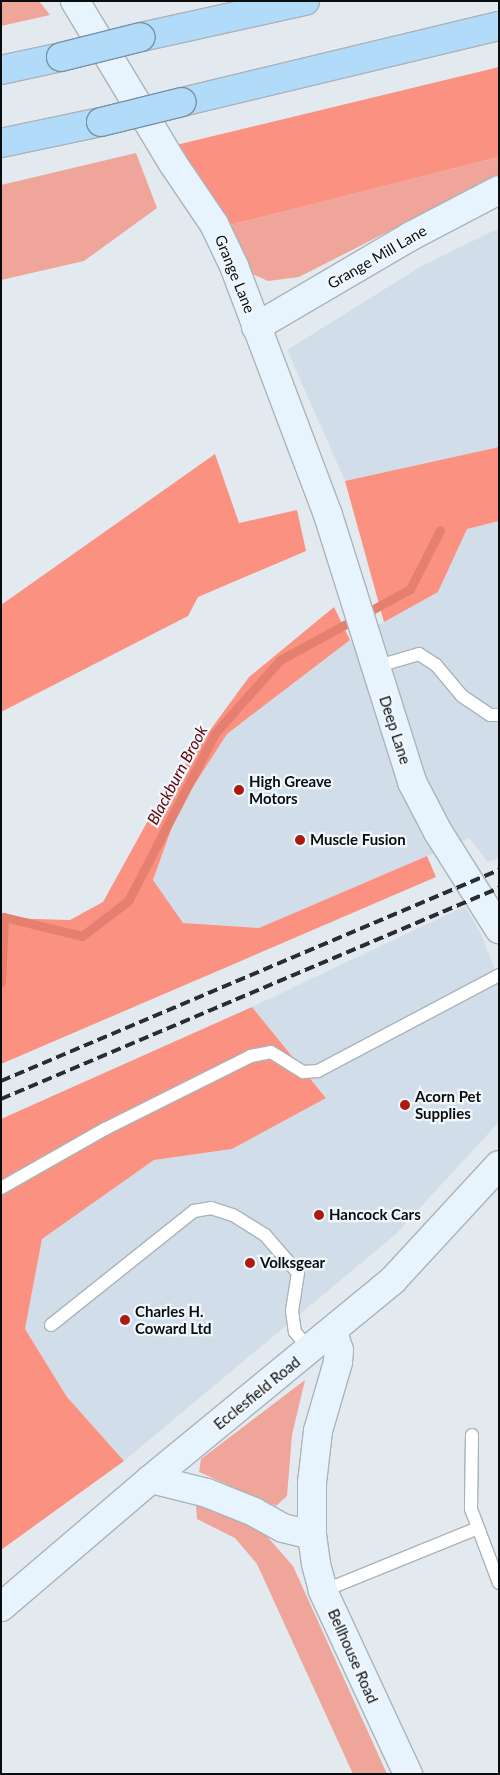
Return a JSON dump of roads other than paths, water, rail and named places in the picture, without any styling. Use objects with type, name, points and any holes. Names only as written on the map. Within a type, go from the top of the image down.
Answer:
[{"type":"highway","points":[[1,70],[305,1]]},
{"type":"highway","points":[[1,143],[101,122],[499,26]]},
{"type":"main road","name":"Grange Lane","points":[[75,1],[172,162],[214,224],[234,266],[328,515]]},
{"type":"main road","name":"Grange Mill Lane","points":[[256,327],[411,236],[499,190]]},
{"type":"main road","name":"Deep Lane","points":[[328,515],[412,782],[438,832],[499,929]]},
{"type":"main road","name":"Ecclesfield Road","points":[[1,1607],[151,1479],[333,1332],[393,1280],[499,1165]]},
{"type":"main road","name":"Bellhouse Road","points":[[333,1332],[339,1350],[338,1362],[318,1431],[312,1483],[312,1535],[324,1591],[408,1774]]},
{"type":"main road","points":[[151,1479],[207,1492],[254,1512],[283,1528],[312,1535]]},
{"type":"lane","points":[[375,667],[419,654],[436,665],[462,696],[490,715],[499,715]]},
{"type":"lane","points":[[6,1185],[105,1129],[251,1056],[271,1052],[303,1072],[318,1071],[499,974]]},
{"type":"lane","points":[[52,1326],[194,1211],[211,1208],[233,1215],[265,1235],[298,1273],[292,1311],[295,1332],[310,1350]]},
{"type":"lane","points":[[472,1435],[471,1509],[476,1530],[499,1584]]},
{"type":"lane","points":[[324,1591],[476,1530]]},
{"type":"waterway","name":"Blackburn Brook","points":[[1,982],[4,917],[82,936],[128,901],[215,733],[280,660],[410,589],[440,530]]},
{"type":"railway","points":[[1,1081],[499,870]]},
{"type":"railway","points":[[1,1099],[499,888]]},
{"type":"place","name":"High Greave Motors","points":[[239,790]]},
{"type":"place","name":"Muscle Fusion","points":[[300,840]]},
{"type":"place","name":"Acorn Pet Supplies","points":[[405,1105]]},
{"type":"place","name":"Hancock Cars","points":[[319,1215]]},
{"type":"place","name":"Volksgear","points":[[250,1263]]},
{"type":"place","name":"Charles H. Coward Ltd","points":[[125,1320]]}]
